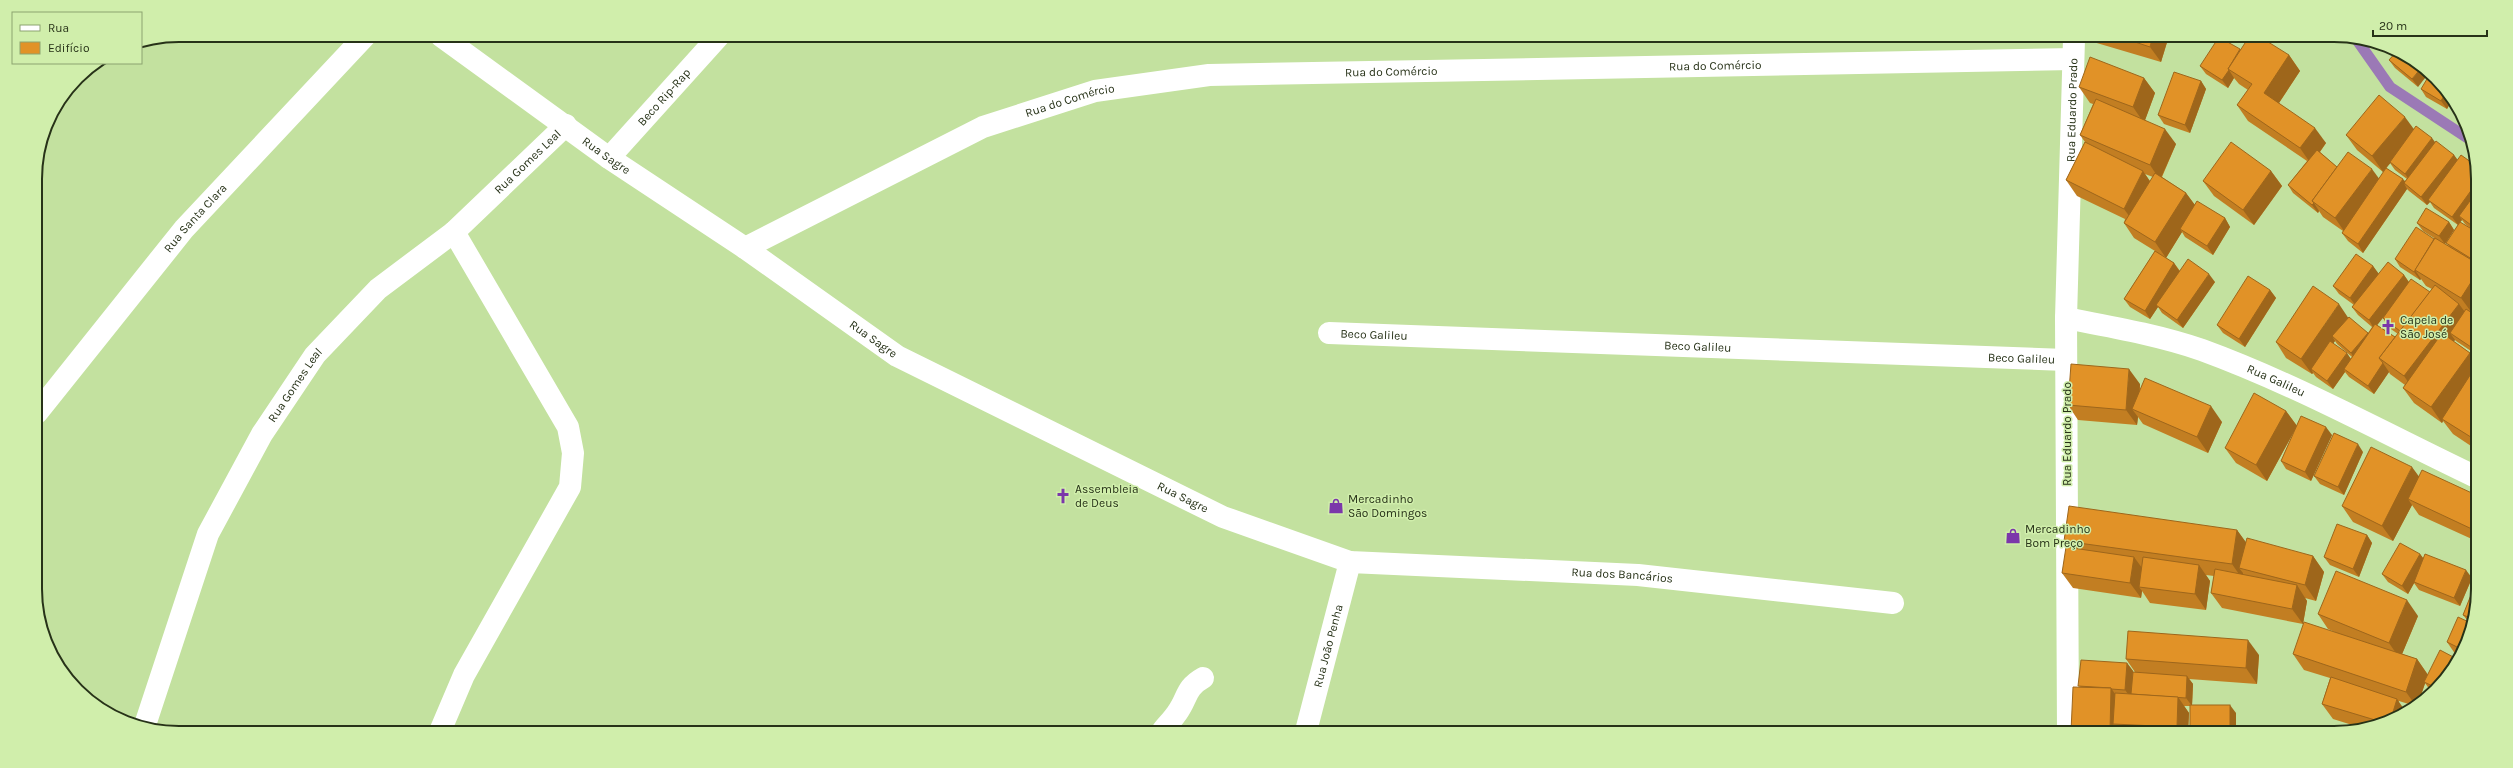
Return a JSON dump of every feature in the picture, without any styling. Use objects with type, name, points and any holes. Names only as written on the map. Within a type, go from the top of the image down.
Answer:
[{"type":"street","name":"Rua Santa Clara","points":[[42,407],[184,229],[359,42]]},
{"type":"street","name":"Rua Sagre","points":[[449,42],[566,125],[609,158],[745,248],[897,356],[1223,517],[1350,562]]},
{"type":"street","name":"Beco Rip-Rap","points":[[609,158],[714,42]]},
{"type":"street","name":"Rua do Comércio","points":[[745,248],[983,127],[1095,91],[1216,75],[2073,49]]},
{"type":"street","name":"Rua Eduardo Prado","points":[[2068,726],[2066,318],[2073,49]]},
{"type":"street","name":"Rua Gomes Leal","points":[[146,722],[208,534],[262,434],[314,355],[378,289],[454,232],[566,125]]},
{"type":"street","points":[[442,726],[464,675],[570,488],[574,453],[568,427],[454,232]]},
{"type":"street","name":"Rua Galileu","points":[[2066,318],[2140,332],[2201,350],[2262,374],[2471,475]]},
{"type":"street","name":"Beco Galileu","points":[[1329,333],[2066,360]]},
{"type":"street","name":"Rua dos Bancários","points":[[1350,562],[1638,576],[1893,603]]},
{"type":"street","name":"Rua João Penha","points":[[1307,726],[1350,562]]},
{"type":"street","points":[[1166,726],[1178,712],[1185,695],[1194,683],[1203,678]]},
{"type":"building","points":[[2135,42],[2151,42],[2150,47]]},
{"type":"building","points":[[2216,42],[2228,42],[2240,49],[2222,80],[2200,66]]},
{"type":"building","points":[[2246,42],[2268,42],[2289,55],[2264,93],[2315,128],[2300,148],[2237,105],[2252,84],[2228,69]]},
{"type":"building","points":[[2393,55],[2418,71],[2412,79],[2389,60]]},
{"type":"building","points":[[2090,57],[2144,78],[2133,107],[2079,87]]},
{"type":"building","points":[[2174,72],[2201,81],[2185,125],[2158,115]]},
{"type":"building","points":[[2427,79],[2443,97],[2441,101],[2421,89]]},
{"type":"building","points":[[2379,95],[2405,117],[2372,156],[2346,135]]},
{"type":"building","points":[[2096,99],[2165,129],[2150,165],[2080,135]]},
{"type":"building","points":[[2416,126],[2432,138],[2405,174],[2390,162]]},
{"type":"building","points":[[2436,141],[2454,155],[2421,197],[2404,183]]},
{"type":"building","points":[[2085,142],[2143,171],[2124,209],[2066,180]]},
{"type":"building","points":[[2231,142],[2271,171],[2243,210],[2203,181]]},
{"type":"building","points":[[2317,150],[2337,167],[2312,201],[2314,203],[2312,205],[2288,185]]},
{"type":"building","points":[[2348,152],[2372,169],[2335,218],[2312,201]]},
{"type":"building","points":[[2461,155],[2470,161],[2471,191],[2452,217],[2428,200]]},
{"type":"building","points":[[2386,168],[2403,179],[2358,244],[2342,233]]},
{"type":"building","points":[[2155,173],[2186,193],[2155,242],[2124,223]]},
{"type":"building","points":[[2471,200],[2471,225],[2459,216]]},
{"type":"building","points":[[2197,201],[2225,218],[2207,246],[2180,229]]},
{"type":"building","points":[[2426,208],[2449,222],[2439,236],[2417,223]]},
{"type":"building","points":[[2460,222],[2471,229],[2471,259],[2446,243]]},
{"type":"building","points":[[2416,227],[2434,239],[2414,272],[2395,259]]},
{"type":"building","points":[[2435,238],[2471,260],[2471,282],[2461,298],[2415,270]]},
{"type":"building","points":[[2155,251],[2174,263],[2145,311],[2124,299]]},
{"type":"building","points":[[2356,254],[2373,266],[2350,298],[2333,286]]},
{"type":"building","points":[[2188,259],[2209,274],[2177,320],[2156,305]]},
{"type":"building","points":[[2388,262],[2404,275],[2369,320],[2352,307]]},
{"type":"building","points":[[2248,276],[2270,290],[2239,339],[2217,325]]},
{"type":"building","points":[[2411,279],[2430,292],[2400,331],[2383,318]]},
{"type":"building","points":[[2435,285],[2459,304],[2404,376],[2379,358]]},
{"type":"building","points":[[2313,286],[2339,304],[2301,359],[2276,342]]},
{"type":"building","points":[[2466,309],[2471,312],[2471,347],[2450,333]]},
{"type":"building","points":[[2349,317],[2368,333],[2351,353],[2332,336]]},
{"type":"building","points":[[2375,324],[2395,337],[2379,358],[2383,363],[2368,386],[2344,369]]},
{"type":"building","points":[[2442,333],[2470,353],[2431,407],[2403,388]]},
{"type":"building","points":[[2330,341],[2347,353],[2327,381],[2311,369]]},
{"type":"building","points":[[2071,364],[2129,369],[2126,410],[2068,405]]},
{"type":"building","points":[[2471,374],[2471,437],[2442,419]]},
{"type":"building","points":[[2145,378],[2211,406],[2197,437],[2132,409]]},
{"type":"building","points":[[2254,393],[2286,411],[2256,465],[2225,448]]},
{"type":"building","points":[[2301,416],[2326,427],[2305,472],[2281,461]]},
{"type":"building","points":[[2334,433],[2358,444],[2338,487],[2314,476]]},
{"type":"building","points":[[2371,447],[2412,467],[2382,526],[2342,506]]},
{"type":"building","points":[[2422,470],[2471,493],[2471,529],[2408,499]]},
{"type":"building","points":[[2069,506],[2237,530],[2232,564],[2064,541]]},
{"type":"building","points":[[2337,524],[2367,535],[2353,569],[2324,557]]},
{"type":"building","points":[[2247,538],[2313,556],[2305,585],[2239,568]]},
{"type":"building","points":[[2400,543],[2420,554],[2402,586],[2382,574]]},
{"type":"building","points":[[2066,547],[2134,557],[2130,583],[2062,573]]},
{"type":"building","points":[[2425,554],[2466,570],[2454,598],[2414,582]]},
{"type":"building","points":[[2143,557],[2199,565],[2195,594],[2139,587]]},
{"type":"building","points":[[2215,569],[2297,585],[2292,609],[2211,593]]},
{"type":"building","points":[[2336,571],[2407,600],[2389,643],[2318,614]]},
{"type":"building","points":[[2471,596],[2468,617],[2463,615]]},
{"type":"building","points":[[2458,617],[2467,621],[2458,648],[2447,642]]},
{"type":"building","points":[[2304,622],[2417,659],[2406,692],[2293,654]]},
{"type":"building","points":[[2128,631],[2248,640],[2246,668],[2126,659]]},
{"type":"building","points":[[2440,650],[2453,657],[2443,672],[2431,685],[2424,682]]},
{"type":"building","points":[[2081,660],[2127,663],[2125,690],[2078,686]]},
{"type":"building","points":[[2133,672],[2187,676],[2186,698],[2131,694]]},
{"type":"building","points":[[2331,677],[2397,699],[2393,713],[2374,720],[2322,704]]},
{"type":"building","points":[[2073,687],[2111,688],[2110,726],[2071,726]]},
{"type":"building","points":[[2115,693],[2178,697],[2177,726],[2113,724]]},
{"type":"building","points":[[2190,705],[2230,705],[2230,726],[2190,726]]},
{"type":"waterway","points":[[2360,45],[2390,87],[2464,136]]},
{"type":"place","name":"Capela de São José","points":[[2388,327]]},
{"type":"place","name":"Assembleia de Deus","points":[[1063,496]]},
{"type":"place","name":"Mercadinho São Domingos","points":[[1336,506]]},
{"type":"place","name":"Mercadinho Bom Preço","points":[[2013,536]]}]
